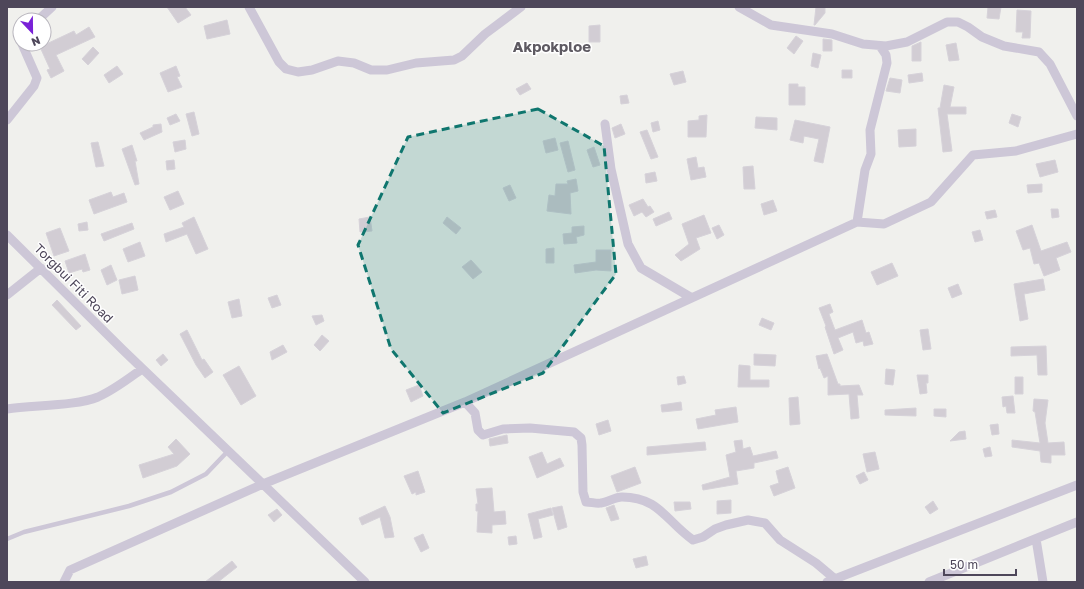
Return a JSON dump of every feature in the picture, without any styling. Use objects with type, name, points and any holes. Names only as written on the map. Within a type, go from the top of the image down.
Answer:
[{"type":"street","points":[[249,7],[278,62],[286,69],[298,72],[312,70],[338,61],[354,63],[371,70],[387,70],[416,62],[454,60],[462,56],[484,34],[521,7]]},
{"type":"street","points":[[739,7],[771,25],[832,34],[863,44],[880,46],[907,42],[947,22],[958,22],[982,37],[1004,46],[1040,52],[1050,64],[1077,116]]},
{"type":"street","points":[[857,222],[865,170],[871,154],[870,130],[887,63],[886,55],[880,46]]},
{"type":"street","points":[[7,120],[34,86],[37,78],[26,52]]},
{"type":"street","points":[[605,124],[611,169],[628,244],[641,268],[692,298]]},
{"type":"street","points":[[64,582],[70,570],[263,484],[465,402],[857,222],[884,224],[931,202],[973,155],[1016,151],[1077,134]]},
{"type":"street","name":"Torgbui Fiti Road","points":[[7,235],[142,369],[365,582]]},
{"type":"street","points":[[7,295],[41,268]]},
{"type":"street","points":[[7,409],[80,401],[97,397],[114,389],[142,369]]},
{"type":"street","points":[[465,402],[475,413],[478,430],[483,435],[502,429],[516,428],[574,432],[581,438],[582,492],[586,502],[602,503],[620,496],[639,498],[654,504],[680,531],[693,540],[704,537],[715,529],[726,525],[748,520],[765,523],[780,540],[816,562],[831,580],[1077,485]]},
{"type":"street","points":[[929,582],[1077,522]]},
{"type":"street","points":[[1036,539],[1041,582]]},
{"type":"lane","points":[[7,539],[24,532],[130,506],[171,492],[206,474],[228,451]]},
{"type":"highlighted area","points":[[538,109],[604,146],[616,274],[543,373],[443,413],[391,349],[358,245],[408,137]]},
{"type":"building","points":[[167,7],[185,7],[191,15],[178,23]]},
{"type":"building","points":[[816,7],[825,7],[825,13],[814,25]]},
{"type":"building","points":[[988,7],[1001,7],[999,19],[987,18]]},
{"type":"building","points":[[1017,10],[1031,11],[1030,38],[1022,38],[1023,32],[1016,32]]},
{"type":"building","points":[[227,20],[230,34],[207,39],[204,26]]},
{"type":"building","points":[[600,25],[600,42],[589,42],[589,26]]},
{"type":"building","points":[[89,27],[95,37],[56,55],[64,71],[51,78],[47,70],[50,69],[42,52],[52,52],[52,41],[74,31],[76,35]]},
{"type":"building","points":[[796,36],[803,41],[794,54],[787,48]]},
{"type":"building","points":[[823,39],[832,40],[832,51],[823,51]]},
{"type":"building","points":[[921,42],[921,61],[912,61],[912,46]]},
{"type":"building","points":[[956,43],[959,60],[949,61],[946,45]]},
{"type":"building","points":[[93,47],[99,53],[88,65],[82,59]]},
{"type":"building","points":[[813,53],[821,55],[818,68],[811,66]]},
{"type":"building","points":[[117,66],[123,74],[109,83],[104,75]]},
{"type":"building","points":[[176,66],[180,76],[177,77],[182,87],[168,92],[160,73]]},
{"type":"building","points":[[842,70],[852,70],[852,78],[842,78]]},
{"type":"building","points":[[683,71],[686,82],[674,85],[670,74]]},
{"type":"building","points":[[922,73],[923,81],[909,83],[908,75]]},
{"type":"building","points":[[890,78],[902,80],[900,93],[886,91]]},
{"type":"building","points":[[527,83],[531,89],[520,95],[516,89]]},
{"type":"building","points":[[789,84],[798,84],[798,87],[805,87],[805,105],[789,105]]},
{"type":"building","points":[[944,85],[954,87],[950,107],[966,107],[966,114],[947,114],[952,151],[943,152],[938,108],[940,108]]},
{"type":"building","points":[[627,95],[629,103],[621,104],[620,96]]},
{"type":"building","points":[[194,112],[199,134],[192,136],[186,114]]},
{"type":"building","points":[[176,114],[180,121],[170,125],[167,118]]},
{"type":"building","points":[[1012,114],[1021,117],[1018,127],[1009,123]]},
{"type":"building","points":[[707,115],[706,137],[688,137],[688,121],[699,120],[699,116]]},
{"type":"building","points":[[756,117],[777,118],[777,130],[755,128]]},
{"type":"building","points":[[795,120],[830,127],[823,163],[814,161],[819,139],[804,136],[803,143],[790,140]]},
{"type":"building","points":[[658,121],[660,130],[653,132],[651,123]]},
{"type":"building","points":[[161,124],[162,132],[144,140],[140,133],[153,127],[153,125]]},
{"type":"building","points":[[621,124],[625,134],[615,138],[612,128]]},
{"type":"building","points":[[916,129],[916,146],[899,147],[898,130]]},
{"type":"building","points":[[647,130],[658,157],[651,159],[640,132]]},
{"type":"building","points":[[555,138],[558,150],[546,153],[543,141]]},
{"type":"building","points":[[185,140],[186,149],[175,152],[173,142]]},
{"type":"building","points":[[568,141],[575,170],[568,172],[560,143]]},
{"type":"building","points":[[98,142],[104,166],[96,167],[91,143]]},
{"type":"building","points":[[132,145],[137,161],[135,161],[139,184],[135,185],[122,149]]},
{"type":"building","points":[[594,147],[600,165],[593,167],[587,150]]},
{"type":"building","points":[[696,157],[698,168],[704,167],[706,177],[691,180],[687,159]]},
{"type":"building","points":[[174,160],[175,169],[167,170],[166,161]]},
{"type":"building","points":[[1055,160],[1058,172],[1040,177],[1036,164]]},
{"type":"building","points":[[753,166],[755,189],[744,189],[743,167]]},
{"type":"building","points":[[655,172],[657,181],[646,183],[645,174]]},
{"type":"building","points":[[576,179],[578,191],[570,193],[571,214],[547,211],[549,195],[555,196],[556,184],[568,184],[567,181]]},
{"type":"building","points":[[1042,184],[1042,192],[1028,193],[1027,185]]},
{"type":"building","points":[[510,185],[516,198],[509,201],[503,188]]},
{"type":"building","points":[[178,191],[184,204],[170,210],[164,197]]},
{"type":"building","points":[[111,192],[113,197],[124,193],[127,202],[94,214],[89,200]]},
{"type":"building","points":[[643,199],[648,207],[650,206],[654,212],[646,217],[642,212],[634,216],[629,205]]},
{"type":"building","points":[[773,200],[777,211],[764,215],[761,204]]},
{"type":"building","points":[[1051,209],[1058,209],[1059,217],[1052,218]]},
{"type":"building","points":[[995,210],[997,217],[987,219],[985,212]]},
{"type":"building","points":[[669,212],[672,219],[656,226],[653,219]]},
{"type":"building","points":[[704,215],[711,233],[696,238],[700,249],[681,261],[675,255],[689,244],[682,224]]},
{"type":"building","points":[[194,217],[208,249],[196,254],[187,234],[166,242],[164,234],[184,227],[182,223]]},
{"type":"building","points":[[370,217],[372,231],[360,232],[359,219]]},
{"type":"building","points":[[447,217],[461,228],[456,234],[443,223]]},
{"type":"building","points":[[87,222],[88,230],[79,231],[78,224]]},
{"type":"building","points":[[132,223],[134,229],[104,241],[101,234]]},
{"type":"building","points":[[719,225],[724,235],[717,239],[712,228]]},
{"type":"building","points":[[1032,225],[1041,251],[1067,242],[1071,252],[1056,258],[1060,270],[1044,276],[1039,263],[1034,264],[1030,248],[1023,250],[1016,231]]},
{"type":"building","points":[[584,226],[584,235],[576,237],[577,243],[564,244],[563,234],[572,233],[572,227]]},
{"type":"building","points":[[60,228],[69,251],[54,256],[46,233]]},
{"type":"building","points":[[980,230],[983,240],[975,242],[972,232]]},
{"type":"building","points":[[140,242],[145,256],[128,262],[123,249]]},
{"type":"building","points":[[554,248],[554,263],[546,263],[546,249]]},
{"type":"building","points":[[596,250],[611,250],[611,271],[596,270],[575,273],[574,265],[596,262]]},
{"type":"building","points":[[85,254],[90,270],[83,272],[82,269],[69,273],[65,261]]},
{"type":"building","points":[[471,260],[482,272],[473,279],[462,267]]},
{"type":"building","points":[[892,263],[898,276],[877,285],[871,272]]},
{"type":"building","points":[[111,265],[117,280],[107,285],[101,270]]},
{"type":"building","points":[[135,276],[138,290],[122,294],[119,280]]},
{"type":"building","points":[[1043,279],[1045,290],[1024,294],[1028,319],[1020,321],[1014,284]]},
{"type":"building","points":[[958,284],[962,294],[952,298],[948,288]]},
{"type":"building","points":[[277,295],[281,305],[272,308],[268,298]]},
{"type":"building","points":[[239,299],[242,316],[232,318],[228,302]]},
{"type":"building","points":[[57,300],[81,326],[76,330],[52,305]]},
{"type":"building","points":[[830,304],[833,312],[829,314],[835,330],[862,320],[866,333],[869,332],[873,344],[864,346],[863,341],[856,343],[853,332],[838,338],[843,350],[834,354],[819,308]]},
{"type":"building","points":[[322,315],[324,321],[316,325],[312,316]]},
{"type":"building","points":[[762,318],[774,323],[771,330],[759,325]]},
{"type":"building","points":[[928,329],[931,349],[923,350],[920,330]]},
{"type":"building","points":[[187,330],[202,360],[204,359],[213,372],[205,378],[196,365],[180,334]]},
{"type":"building","points":[[322,335],[329,341],[320,351],[314,345]]},
{"type":"building","points":[[283,345],[287,352],[272,360],[270,352]]},
{"type":"building","points":[[1046,346],[1047,375],[1038,375],[1037,355],[1011,356],[1011,347]]},
{"type":"building","points":[[163,354],[168,360],[161,366],[156,360]]},
{"type":"building","points":[[754,354],[776,355],[775,366],[754,365]]},
{"type":"building","points":[[827,354],[840,386],[859,385],[863,395],[857,395],[859,418],[851,419],[849,394],[828,395],[828,376],[824,378],[820,368],[819,369],[816,356]]},
{"type":"building","points":[[739,365],[750,366],[750,380],[769,380],[769,387],[738,387]]},
{"type":"building","points":[[239,366],[256,396],[241,405],[223,375]]},
{"type":"building","points":[[886,369],[895,370],[893,385],[885,384]]},
{"type":"building","points":[[917,375],[928,375],[928,383],[926,383],[927,393],[920,394]]},
{"type":"building","points":[[684,376],[686,383],[678,385],[677,377]]},
{"type":"building","points":[[1015,377],[1023,377],[1023,394],[1015,394]]},
{"type":"building","points":[[419,385],[423,396],[411,402],[406,390]]},
{"type":"building","points":[[1013,396],[1015,413],[1007,413],[1006,406],[1003,407],[1002,397]]},
{"type":"building","points":[[798,397],[800,424],[790,425],[789,398]]},
{"type":"building","points":[[1034,399],[1048,400],[1045,423],[1048,443],[1064,442],[1065,455],[1051,455],[1051,463],[1041,462],[1040,451],[1012,447],[1012,440],[1040,443],[1035,412],[1033,411]]},
{"type":"building","points":[[681,402],[682,410],[662,412],[661,405]]},
{"type":"building","points":[[736,407],[738,422],[698,429],[696,419],[716,415],[715,410]]},
{"type":"building","points":[[916,408],[916,416],[885,415],[885,410]]},
{"type":"building","points":[[934,409],[946,409],[946,417],[934,416]]},
{"type":"building","points":[[608,420],[611,431],[599,435],[596,424]]},
{"type":"building","points":[[998,424],[999,434],[992,435],[990,425]]},
{"type":"building","points":[[965,431],[966,439],[950,441],[959,432]]},
{"type":"building","points":[[507,435],[508,443],[490,446],[489,439]]},
{"type":"building","points":[[176,439],[190,454],[177,466],[143,478],[139,465],[174,454],[168,447]]},
{"type":"building","points":[[742,440],[743,449],[750,447],[753,456],[776,451],[778,458],[754,463],[754,468],[736,471],[738,484],[703,490],[702,485],[730,477],[726,455],[736,452],[734,441]]},
{"type":"building","points":[[705,442],[706,450],[647,455],[647,447]]},
{"type":"building","points":[[990,447],[992,456],[985,457],[983,449]]},
{"type":"building","points":[[542,452],[547,464],[560,458],[564,466],[537,478],[529,457]]},
{"type":"building","points":[[875,452],[879,469],[867,472],[863,454]]},
{"type":"building","points":[[635,467],[641,483],[617,492],[611,476]]},
{"type":"building","points":[[788,467],[795,488],[774,496],[770,486],[779,483],[776,471]]},
{"type":"building","points":[[418,471],[425,492],[416,495],[416,492],[412,494],[404,476]]},
{"type":"building","points":[[864,472],[868,480],[860,484],[856,476]]},
{"type":"building","points":[[492,488],[494,512],[505,511],[506,524],[492,525],[492,533],[477,532],[478,511],[476,511],[476,504],[478,504],[476,489]]},
{"type":"building","points":[[731,500],[731,513],[717,514],[717,501]]},
{"type":"building","points":[[933,501],[938,509],[930,514],[925,507]]},
{"type":"building","points":[[674,502],[690,502],[691,509],[675,511]]},
{"type":"building","points":[[614,505],[619,519],[611,521],[606,508]]},
{"type":"building","points":[[385,506],[390,517],[394,537],[385,538],[380,517],[362,525],[359,518]]},
{"type":"building","points":[[562,506],[567,527],[558,530],[552,508]]},
{"type":"building","points":[[551,508],[553,515],[538,519],[542,537],[534,539],[528,514]]},
{"type":"building","points":[[277,509],[282,515],[274,522],[268,515]]},
{"type":"building","points":[[423,534],[429,548],[421,552],[414,538]]},
{"type":"building","points":[[516,536],[517,544],[509,545],[508,537]]},
{"type":"building","points":[[646,556],[648,565],[636,568],[633,559]]},
{"type":"building","points":[[232,561],[237,567],[218,582],[205,582]]},
{"type":"district","name":"Akpokploe","points":[[552,46]]}]
